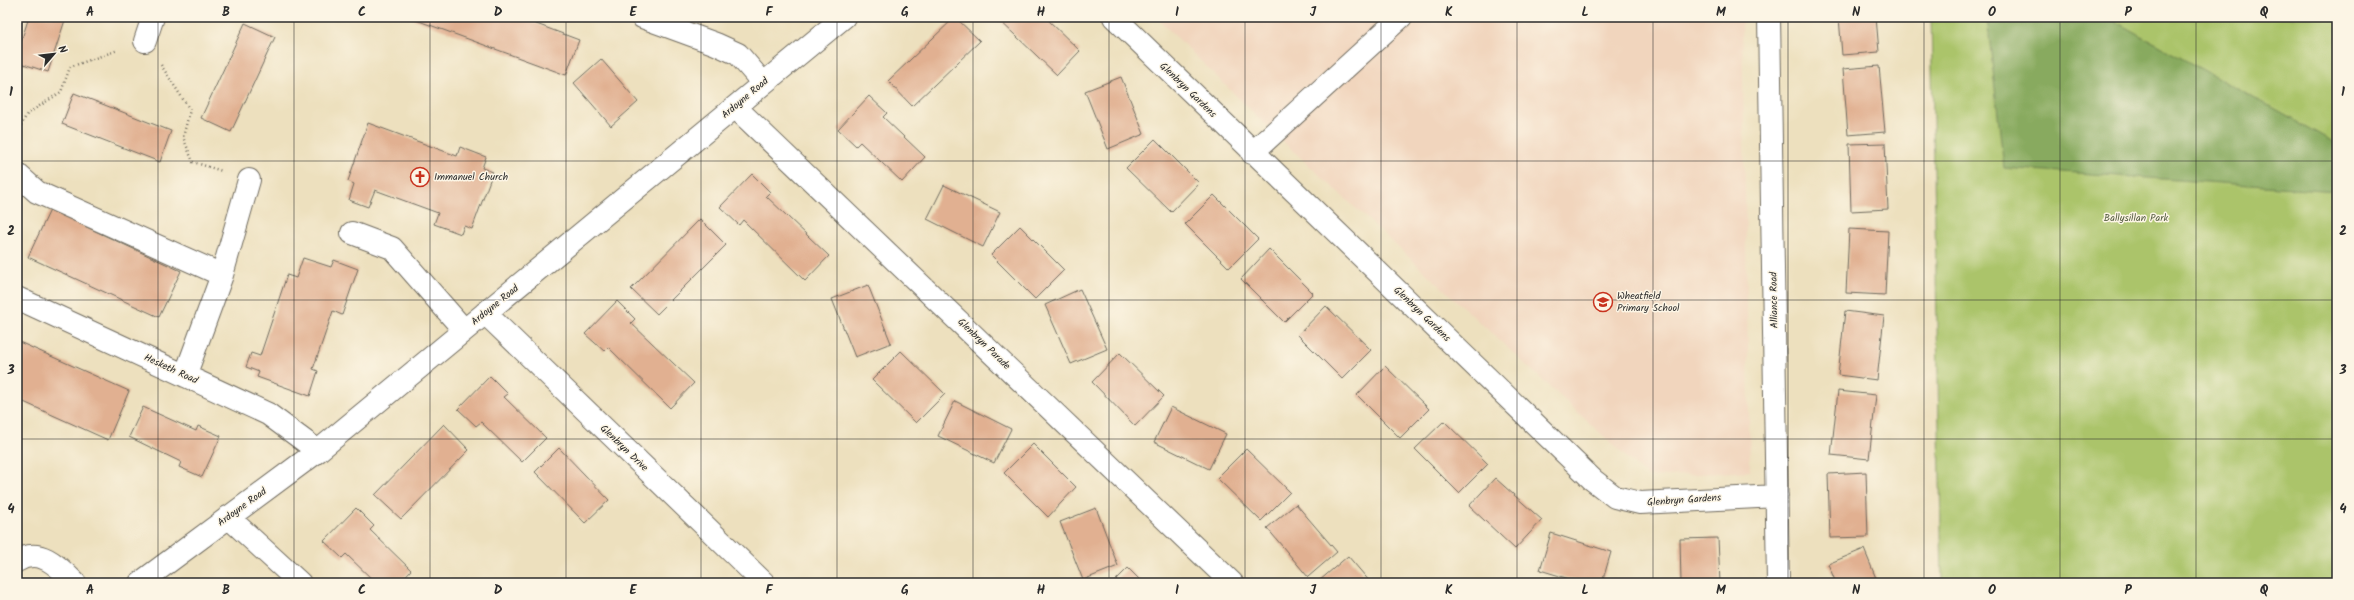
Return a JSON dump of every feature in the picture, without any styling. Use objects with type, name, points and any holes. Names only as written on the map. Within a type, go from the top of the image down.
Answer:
[{"type":"street","points":[[145,41],[153,17]]},
{"type":"street","points":[[642,17],[716,44],[738,54],[764,83]]},
{"type":"street","name":"Ardoyne Road","points":[[140,583],[318,451],[844,17]]},
{"type":"street","name":"Glenbryn Gardens","points":[[1114,17],[1252,153],[1593,480],[1615,497],[1640,503],[1776,496]]},
{"type":"street","points":[[1252,153],[1401,17]]},
{"type":"street","name":"Alliance Road","points":[[1769,17],[1778,583]]},
{"type":"street","name":"Glenbryn Parade","points":[[735,107],[1232,583]]},
{"type":"street","points":[[17,174],[37,192],[222,275]]},
{"type":"street","points":[[185,376],[222,275],[249,180]]},
{"type":"street","points":[[352,233],[392,248],[464,330]]},
{"type":"street","name":"Hesketh Road","points":[[17,298],[268,414],[318,451]]},
{"type":"street","name":"Glenbryn Drive","points":[[485,314],[764,583]]},
{"type":"street","points":[[228,517],[300,583]]},
{"type":"street","points":[[17,561],[25,556],[37,556],[47,559],[59,567],[75,583]]},
{"type":"path","points":[[17,133],[27,114],[61,92],[70,67],[145,41],[190,110],[183,137],[193,162],[249,180]]},
{"type":"shaded area","name":"Wheatfield Primary School","points":[[1156,17],[1742,17],[1750,471],[1648,477],[1275,134]]},
{"type":"green space","name":"Ballysillan Park","points":[[1931,17],[2337,17],[2337,583],[1942,583]]},
{"type":"green space","points":[[1987,17],[2115,17],[2116,22],[2337,144],[2337,191],[2004,168]]},
{"type":"building","points":[[29,17],[66,17],[48,72],[17,62],[17,54]]},
{"type":"building","points":[[408,17],[518,17],[579,40],[566,75]]},
{"type":"building","points":[[955,17],[980,41],[912,106],[888,81]]},
{"type":"building","points":[[996,17],[1045,17],[1080,51],[1057,75]]},
{"type":"building","points":[[1839,17],[1876,17],[1879,52],[1842,55]]},
{"type":"building","points":[[245,23],[275,37],[231,132],[201,118]]},
{"type":"building","points":[[601,59],[638,102],[611,126],[574,83]]},
{"type":"building","points":[[1879,66],[1885,132],[1848,135],[1843,69]]},
{"type":"building","points":[[1121,77],[1144,134],[1108,149],[1085,91]]},
{"type":"building","points":[[74,93],[171,131],[160,162],[62,124]]},
{"type":"building","points":[[869,96],[887,113],[883,117],[925,157],[902,182],[860,142],[856,146],[838,129]]},
{"type":"building","name":"Immanuel Church","points":[[368,123],[457,156],[460,147],[486,157],[482,168],[493,172],[472,229],[464,226],[461,234],[434,224],[438,213],[375,190],[368,207],[349,200],[354,184],[348,181]]},
{"type":"building","points":[[1155,139],[1199,183],[1171,212],[1126,168]]},
{"type":"building","points":[[1885,143],[1888,209],[1851,211],[1849,144]]},
{"type":"building","points":[[752,174],[770,192],[766,196],[829,256],[805,281],[743,220],[739,225],[720,207]]},
{"type":"building","points":[[944,185],[1000,212],[983,247],[927,219]]},
{"type":"building","points":[[1214,195],[1258,239],[1229,268],[1185,224]]},
{"type":"building","points":[[50,210],[181,271],[159,317],[28,257]]},
{"type":"building","points":[[700,219],[726,245],[657,314],[631,289]]},
{"type":"building","points":[[1020,226],[1064,270],[1035,299],[991,255]]},
{"type":"building","points":[[1849,229],[1888,231],[1885,295],[1846,293]]},
{"type":"building","points":[[1269,249],[1313,293],[1284,322],[1241,279]]},
{"type":"building","points":[[303,258],[331,267],[334,260],[358,269],[342,315],[333,311],[313,369],[318,371],[310,396],[257,377],[259,372],[246,367],[251,353],[260,356],[287,275],[296,278]]},
{"type":"building","points":[[868,285],[891,343],[855,357],[832,299]]},
{"type":"building","points":[[1080,289],[1107,349],[1071,364],[1045,305]]},
{"type":"building","points":[[617,301],[635,319],[631,323],[694,383],[670,408],[608,347],[604,351],[585,334]]},
{"type":"building","points":[[1326,306],[1371,350],[1342,379],[1298,335]]},
{"type":"building","points":[[1845,311],[1884,316],[1877,380],[1838,375]]},
{"type":"building","points":[[17,341],[129,391],[108,440],[17,399]]},
{"type":"building","points":[[901,351],[945,394],[916,423],[872,380]]},
{"type":"building","points":[[1120,353],[1164,396],[1135,426],[1092,382]]},
{"type":"building","points":[[1385,366],[1429,409],[1400,438],[1357,395]]},
{"type":"building","points":[[490,376],[508,394],[504,397],[546,438],[522,462],[481,422],[476,426],[458,409]]},
{"type":"building","points":[[1838,391],[1876,395],[1869,459],[1831,455]]},
{"type":"building","points":[[955,401],[1011,429],[994,463],[938,436]]},
{"type":"building","points":[[143,407],[196,431],[198,426],[221,436],[202,477],[179,467],[181,462],[129,437]]},
{"type":"building","points":[[1171,407],[1226,434],[1209,469],[1154,442]]},
{"type":"building","points":[[1444,421],[1488,464],[1459,493],[1415,449]]},
{"type":"building","points":[[444,424],[469,450],[401,519],[375,495]]},
{"type":"building","points":[[1033,444],[1076,487],[1048,517],[1004,473]]},
{"type":"building","points":[[559,448],[609,500],[585,523],[535,472]]},
{"type":"building","points":[[1246,449],[1290,492],[1261,521],[1217,478]]},
{"type":"building","points":[[1866,472],[1868,537],[1830,538],[1828,474]]},
{"type":"building","points":[[1495,478],[1542,520],[1515,549],[1469,506]]},
{"type":"building","points":[[1296,504],[1337,552],[1308,577],[1267,528]]},
{"type":"building","points":[[356,508],[374,526],[370,530],[411,570],[399,583],[376,583],[346,554],[342,558],[324,541]]},
{"type":"building","points":[[1096,508],[1118,566],[1083,580],[1060,522]]},
{"type":"building","points":[[1551,533],[1611,552],[1602,583],[1583,583],[1540,570]]},
{"type":"building","points":[[1718,538],[1720,583],[1681,583],[1680,539]]},
{"type":"building","points":[[1864,549],[1878,583],[1836,583],[1828,564]]},
{"type":"building","points":[[1348,556],[1371,583],[1321,583],[1319,581]]},
{"type":"building","points":[[1128,568],[1143,583],[1113,583]]},
{"type":"place","name":"Immanuel Church","points":[[420,177]]},
{"type":"place","name":"Wheatfield Primary School","points":[[1603,302]]}]
